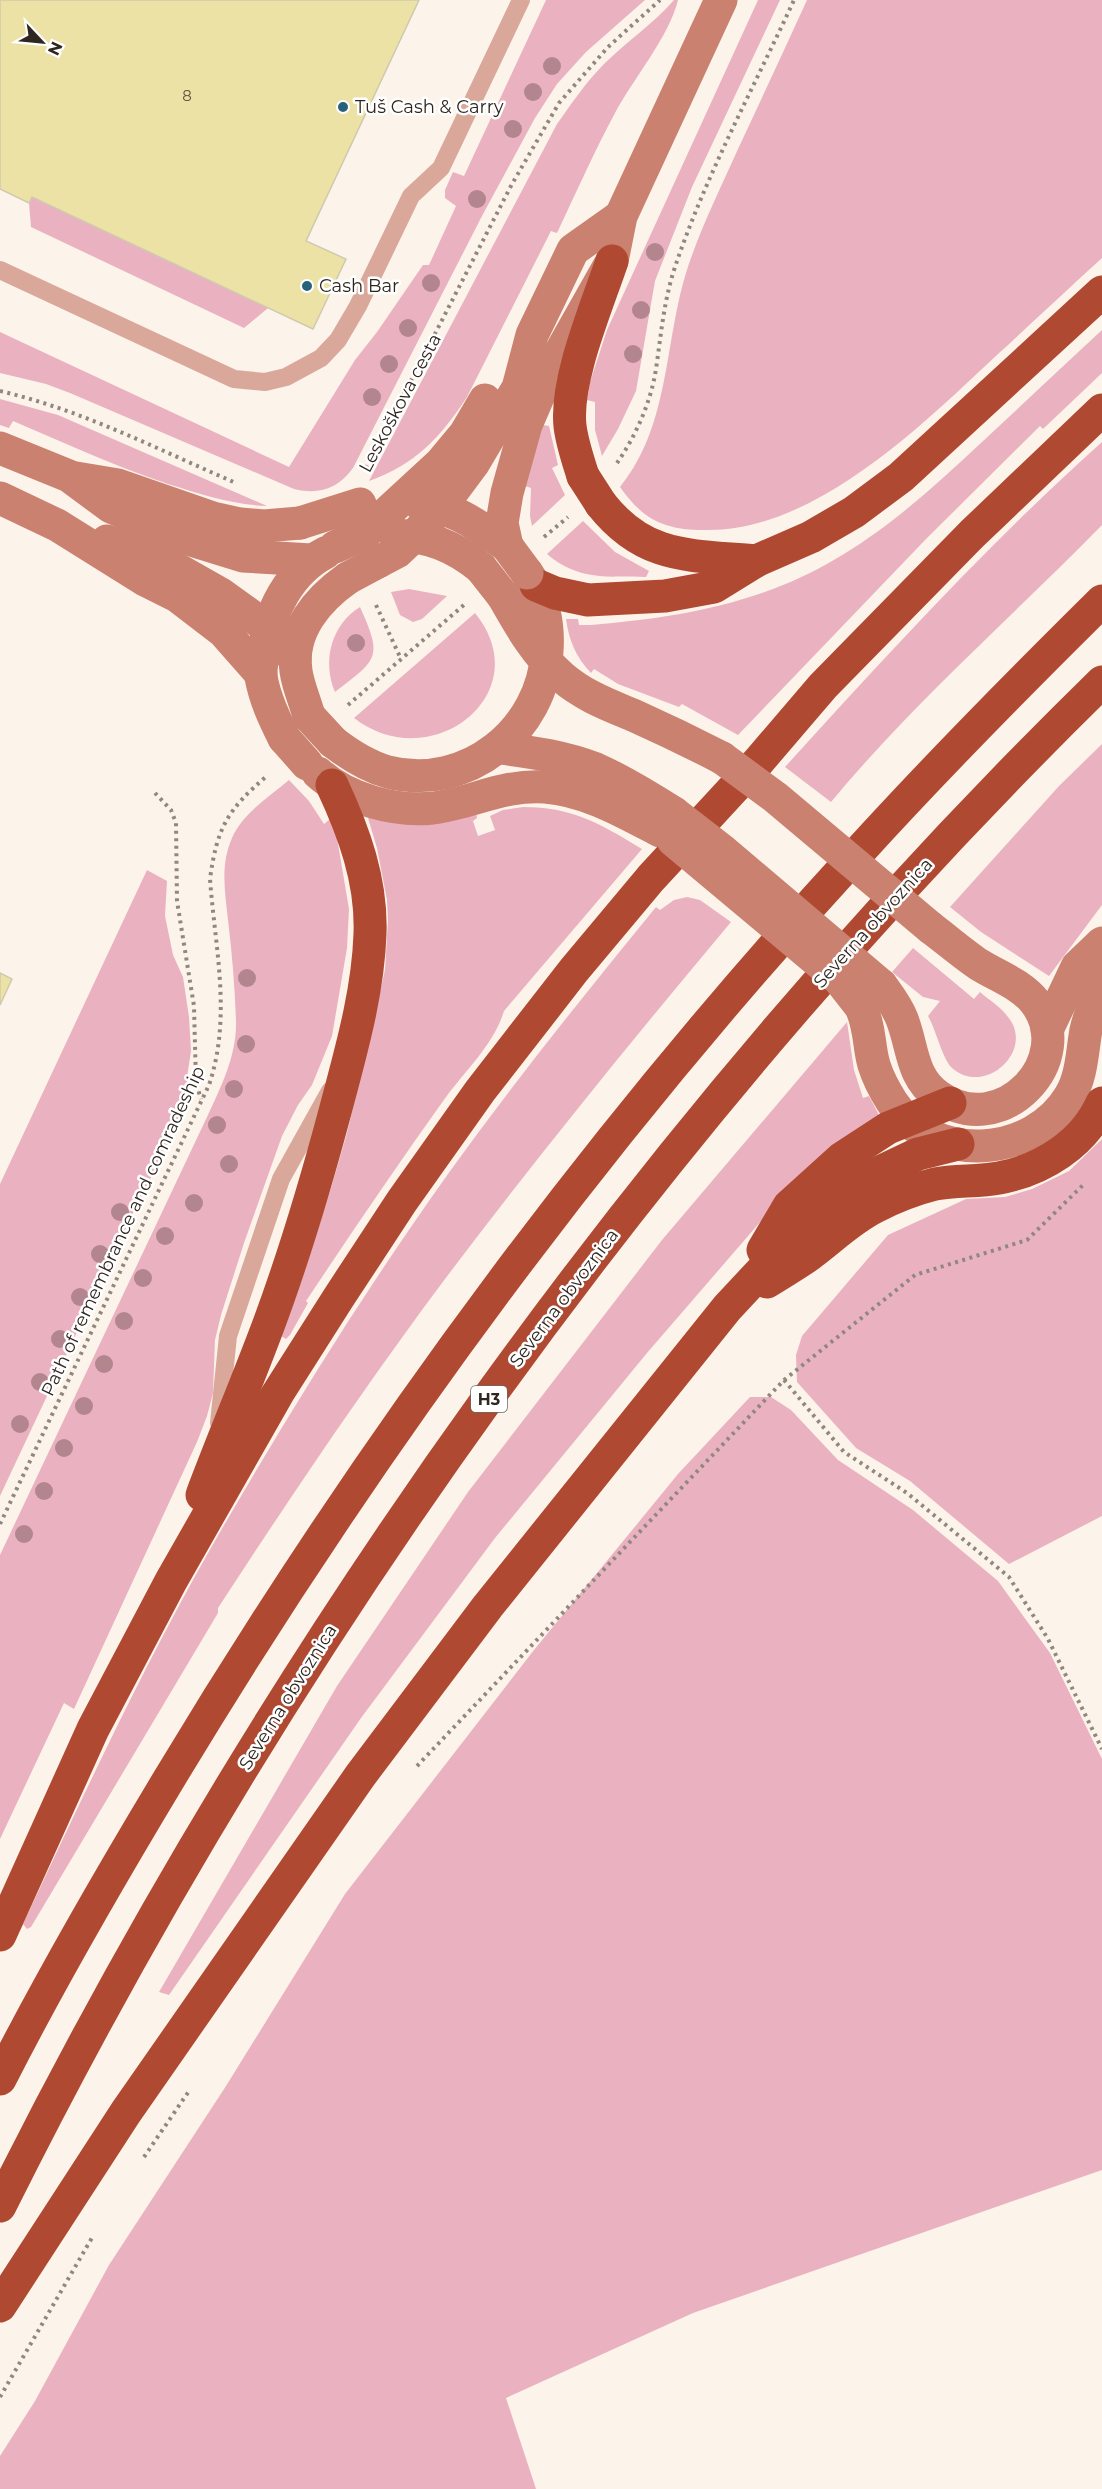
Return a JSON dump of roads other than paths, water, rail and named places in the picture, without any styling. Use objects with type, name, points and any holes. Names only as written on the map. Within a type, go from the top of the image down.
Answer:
[{"type":"highway","points":[[612,261],[570,398],[570,427],[598,472],[588,506],[626,531],[666,551],[756,561]]},
{"type":"highway","points":[[532,579],[555,593],[588,600],[665,596],[714,587],[756,561],[829,527],[854,512],[901,477],[1102,292]]},
{"type":"highway","points":[[0,1935],[93,1729],[171,1581],[278,1393],[396,1210],[480,1091],[574,970],[651,878],[758,762],[823,686],[972,534],[1102,410]]},
{"type":"highway","points":[[0,2079],[119,1862],[227,1682],[340,1509],[460,1338],[654,1089],[799,918],[928,777],[1102,601]]},
{"type":"highway","name":"Severna obvoznica","points":[[0,2206],[76,2059],[217,1810],[366,1576],[505,1376],[632,1208],[797,1008],[930,860],[1102,682]]},
{"type":"highway","points":[[171,1581],[215,1460],[267,1329],[310,1202],[351,1053],[365,986],[370,932],[366,881],[349,820],[332,786]]},
{"type":"highway","points":[[727,1308],[789,1206],[811,1184],[863,1142],[907,1119],[950,1103]]},
{"type":"highway","points":[[727,1308],[807,1257],[849,1222],[875,1207],[934,1185],[998,1178],[1022,1173],[1043,1164],[1078,1139],[1102,1103]]},
{"type":"highway","points":[[0,2306],[126,2112],[360,1776],[488,1606],[727,1308],[797,1233],[827,1206],[861,1181],[918,1154],[958,1144]]},
{"type":"main road","points":[[507,546],[502,523],[507,493],[526,425],[547,376],[612,261],[621,216],[722,0]]},
{"type":"main road","points":[[366,519],[397,552],[441,507],[473,464],[518,388],[532,335],[573,250],[621,216]]},
{"type":"main road","points":[[532,335],[497,380],[465,434],[440,464],[399,503],[366,519],[323,554],[288,587],[277,604],[268,627],[261,674],[267,703],[284,738],[307,764],[332,786],[359,797],[408,809],[434,808],[505,789],[545,787],[595,799],[667,822]]},
{"type":"main road","points":[[0,448],[69,476],[118,485],[213,518],[240,524],[264,526],[366,519]]},
{"type":"main road","points":[[69,476],[111,507],[188,539],[243,556],[323,554]]},
{"type":"main road","points":[[0,498],[57,525],[197,609],[224,632],[261,674]]},
{"type":"main road","points":[[366,519],[348,579],[328,592],[309,615],[301,633],[295,659],[296,672],[327,723],[353,757],[373,767],[391,772],[411,774],[452,772],[477,762],[500,747],[519,727],[532,707],[547,663],[548,636],[544,610],[532,579],[507,546],[461,515],[441,507],[399,503]]},
{"type":"main road","points":[[57,525],[154,556],[221,594],[268,627],[295,659]]},
{"type":"main road","points":[[415,536],[436,540],[481,568],[503,596],[524,634],[547,663],[580,691],[602,704],[654,725],[722,758],[775,797],[931,928],[980,965],[1001,976],[1027,995],[1039,1009],[1047,1030],[1047,1047],[1041,1067],[1017,1098],[996,1108],[967,1109],[950,1103],[933,1092],[918,1074],[902,1019],[894,1002],[871,996],[839,979],[769,905],[667,822],[624,783],[595,769],[566,759],[500,747]]},
{"type":"main road","points":[[1047,1030],[1077,968],[1102,943]]},
{"type":"main road","points":[[871,996],[867,1022],[874,1063],[893,1103],[907,1119],[935,1137],[958,1144],[998,1145],[1022,1138],[1044,1125],[1059,1111],[1071,1094],[1080,1070],[1087,1028],[1102,982]]},
{"type":"lane","points":[[0,270],[234,379],[265,382],[286,377],[321,358],[338,340],[358,306],[411,196],[441,168],[521,0]]},
{"type":"place","name":"Tuš Cash & Carry","points":[[343,107]]},
{"type":"place","name":"Cash Bar","points":[[307,286]]}]
